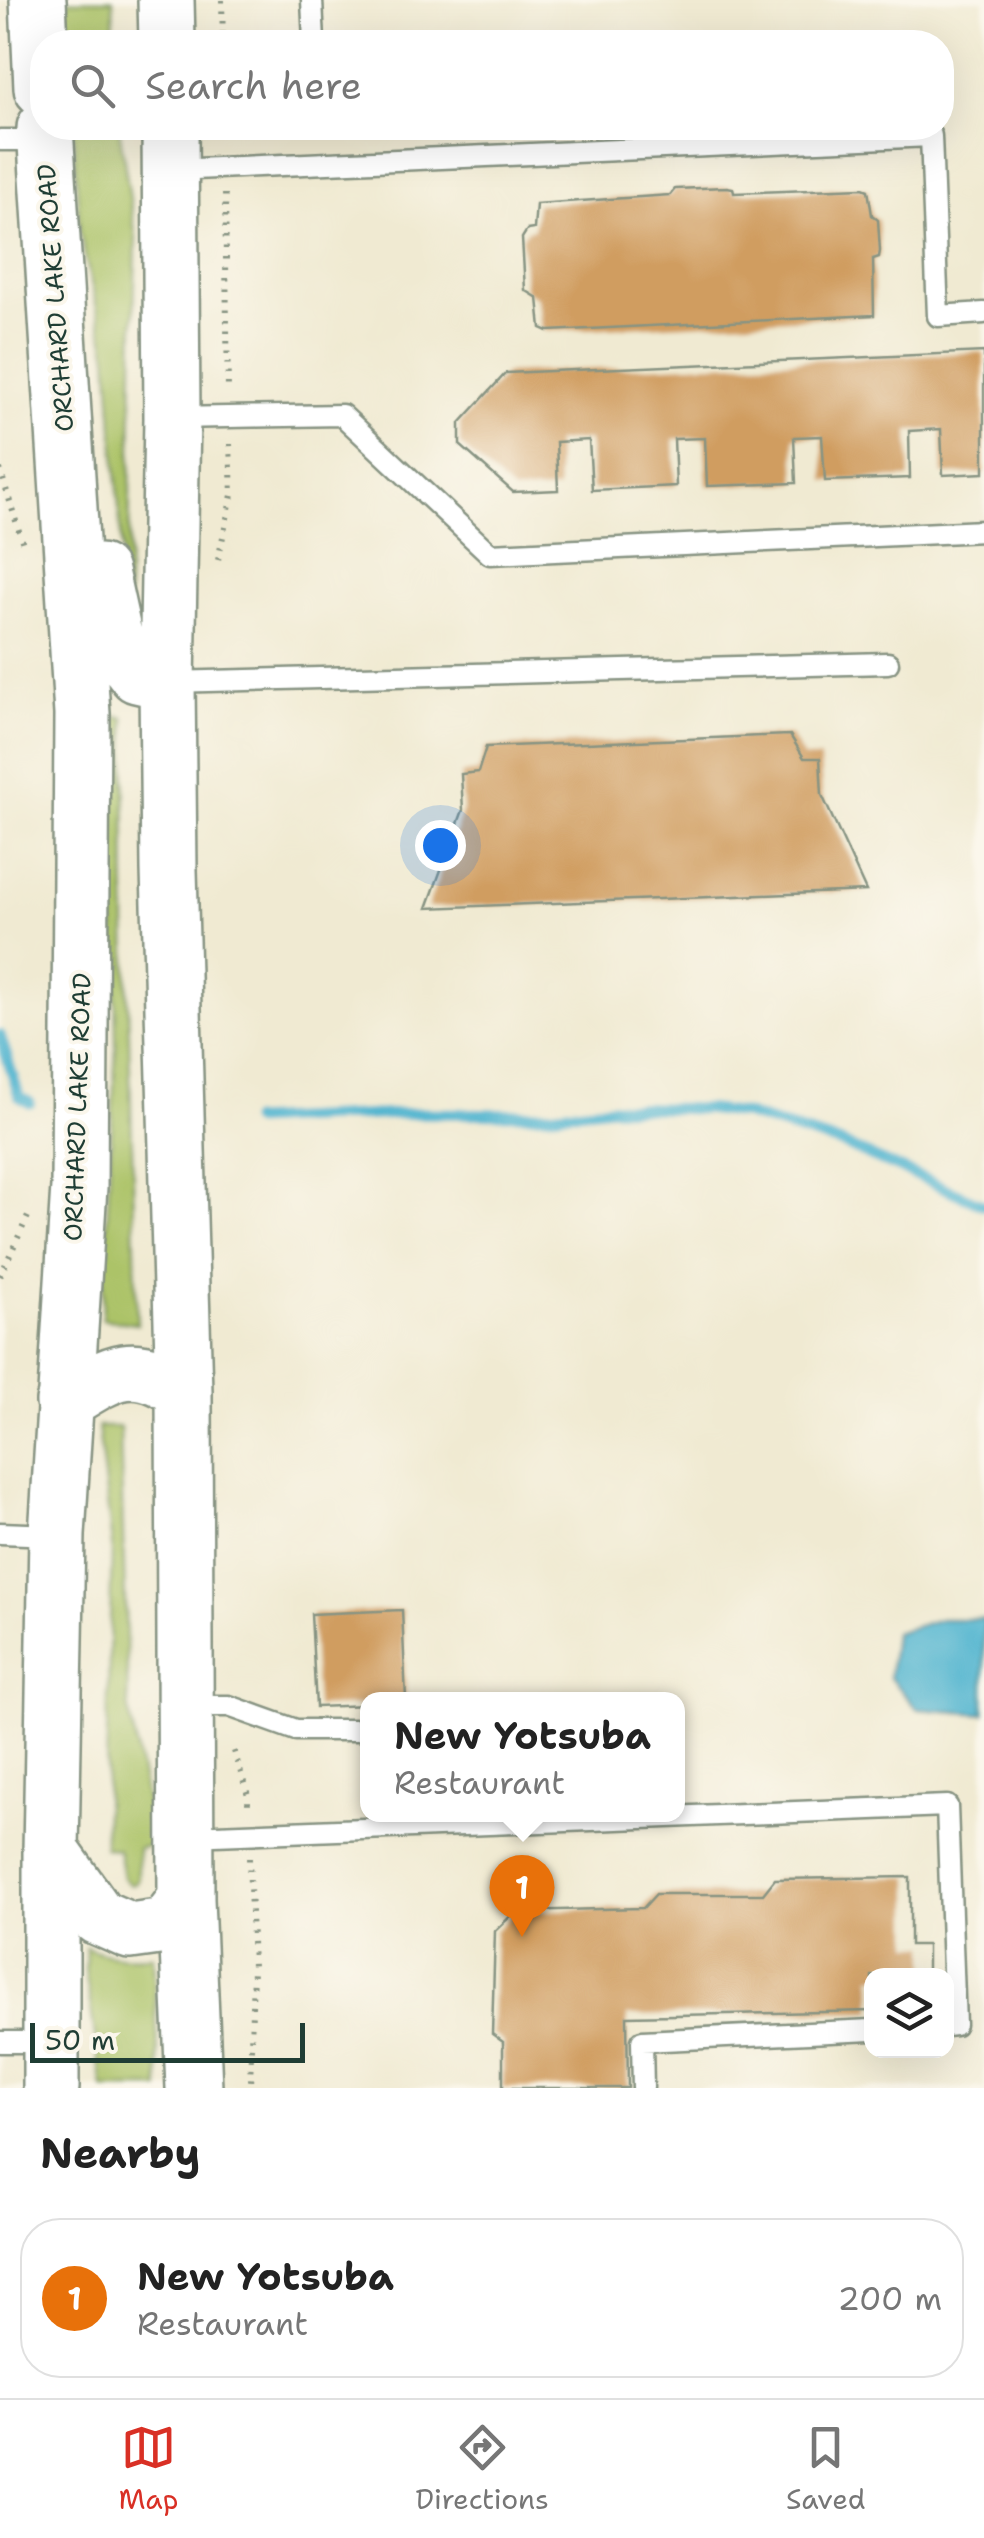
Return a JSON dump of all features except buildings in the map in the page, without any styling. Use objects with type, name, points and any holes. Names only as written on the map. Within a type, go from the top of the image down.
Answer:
[{"type":"main road","name":"ORCHARD LAKE ROAD","points":[[37,30],[38,0]]},
{"type":"main road","points":[[166,0],[167,30]]},
{"type":"main road","name":"ORCHARD LAKE ROAD","points":[[33,2057],[50,1851],[57,1535],[79,1188],[82,714],[65,464],[35,140]]},
{"type":"main road","points":[[170,149],[172,418],[166,682],[184,1392],[208,1706],[187,1836],[194,2088]]},
{"type":"main road","points":[[65,464],[94,550],[117,649],[137,675],[166,682]]},
{"type":"main road","points":[[64,1402],[111,1373],[138,1372],[164,1378],[184,1392]]},
{"type":"main road","points":[[50,1851],[98,1917],[130,1931],[166,1926],[186,1899]]},
{"type":"lane","points":[[312,0],[313,30]]},
{"type":"lane","points":[[170,149],[224,168],[843,140]]},
{"type":"lane","points":[[931,140],[938,316],[984,313]]},
{"type":"lane","points":[[172,418],[342,415],[490,554],[984,531]]},
{"type":"lane","points":[[166,682],[888,663]]},
{"type":"lane","points":[[0,1533],[57,1535]]},
{"type":"lane","points":[[208,1706],[296,1730],[360,1730]]},
{"type":"lane","points":[[685,1817],[947,1806],[953,1968]]},
{"type":"lane","points":[[187,1836],[548,1822]]},
{"type":"lane","points":[[954,1998],[954,2025]]},
{"type":"lane","points":[[643,2088],[642,2041],[864,2030]]},
{"type":"path","points":[[222,0],[223,30]]},
{"type":"path","points":[[214,577],[232,495],[224,168]]},
{"type":"path","points":[[208,1706],[230,1739],[248,1795],[253,1967],[250,2088]]},
{"type":"green space","points":[[66,0],[113,0],[114,30],[67,30]]},
{"type":"green space","points":[[74,140],[121,140],[136,238],[127,623],[108,356],[80,235]]},
{"type":"green space","points":[[111,718],[125,718],[126,925],[137,1324],[102,1319],[116,1045]]},
{"type":"green space","points":[[98,1427],[120,1427],[128,1704],[149,1815],[151,1846],[138,1848],[138,1878],[129,1884],[123,1878],[118,1849],[104,1848],[112,1545]]},
{"type":"green space","points":[[86,1947],[111,1955],[153,1956],[160,2088],[103,2088],[85,1971]]},
{"type":"water","points":[[940,1619],[984,1619],[984,1714],[917,1709],[889,1677],[894,1633]]},
{"type":"waterway","points":[[0,1035],[19,1096],[30,1103]]},
{"type":"waterway","points":[[252,1121],[420,1113],[549,1114],[611,1107],[705,1109],[743,1114],[842,1144],[984,1205]]},
{"type":"place","name":"New Yotsuba","points":[[522,1937]]}]
